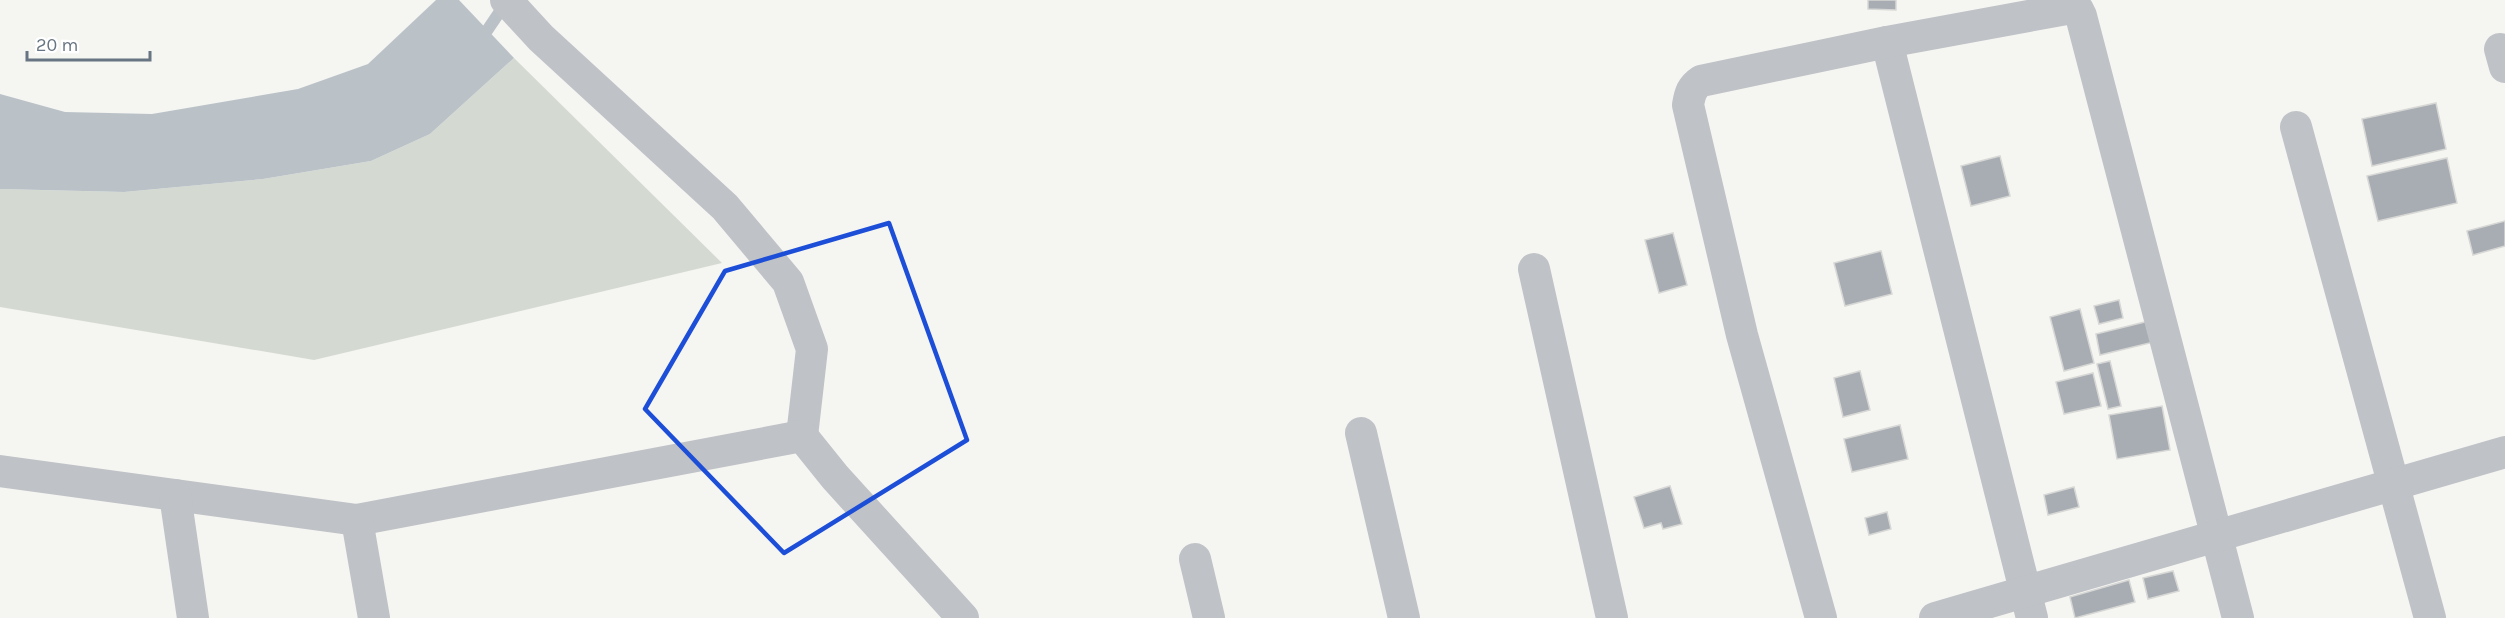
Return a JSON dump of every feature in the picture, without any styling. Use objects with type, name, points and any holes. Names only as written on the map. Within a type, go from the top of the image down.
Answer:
[{"type":"street","points":[[506,0],[541,38],[725,207],[788,282],[812,349],[802,436],[835,477],[963,618]]},
{"type":"street","points":[[1821,618],[1742,335],[1688,105],[1693,86],[1701,81],[1887,42],[2067,8],[2078,10],[2238,618]]},
{"type":"street","points":[[1887,42],[2029,605]]},
{"type":"street","points":[[2296,127],[2430,618]]},
{"type":"street","points":[[1534,270],[1612,618]]},
{"type":"street","points":[[1361,433],[1404,618]]},
{"type":"street","points":[[0,471],[357,520],[802,436]]},
{"type":"street","points":[[1935,618],[2029,605],[2218,536],[2505,452]]},
{"type":"street","points":[[175,495],[193,618]]},
{"type":"street","points":[[357,520],[374,618]]},
{"type":"street","points":[[1195,559],[1209,618]]},
{"type":"highlighted area","points":[[889,223],[967,440],[784,553],[645,409],[725,271]]},
{"type":"shaded area","points":[[436,0],[459,0],[514,58],[430,134],[371,161],[263,179],[124,192],[0,189],[0,94],[65,112],[152,114],[298,89],[368,64]]},
{"type":"shaded area","points":[[514,58],[722,263],[314,360],[0,307],[0,189],[124,192],[263,179],[371,161],[430,134]]},
{"type":"building","points":[[1868,0],[1896,0],[1896,10],[1868,9]]},
{"type":"building","points":[[2436,103],[2446,149],[2372,166],[2362,119]]},
{"type":"building","points":[[2000,156],[2010,196],[1971,206],[1961,166]]},
{"type":"building","points":[[2447,158],[2457,203],[2378,221],[2367,176]]},
{"type":"building","points":[[2505,221],[2505,246],[2473,255],[2467,231]]},
{"type":"building","points":[[1673,233],[1687,285],[1659,293],[1645,240]]},
{"type":"building","points":[[1881,251],[1892,294],[1845,306],[1834,263]]},
{"type":"building","points":[[2119,300],[2123,318],[2099,324],[2094,306]]},
{"type":"building","points":[[2080,309],[2094,363],[2064,371],[2050,317]]},
{"type":"building","points":[[2157,319],[2162,340],[2100,355],[2096,334]]},
{"type":"building","points":[[2110,361],[2121,406],[2108,409],[2097,364]]},
{"type":"building","points":[[1860,371],[1870,410],[1843,417],[1834,378]]},
{"type":"building","points":[[2093,373],[2101,406],[2064,414],[2056,382]]},
{"type":"building","points":[[2162,406],[2170,450],[2117,459],[2109,415]]},
{"type":"building","points":[[1900,425],[1908,459],[1852,472],[1844,439]]},
{"type":"building","points":[[1670,486],[1682,524],[1663,529],[1661,523],[1644,528],[1634,497]]},
{"type":"building","points":[[2074,487],[2079,507],[2048,515],[2044,495]]},
{"type":"building","points":[[1887,512],[1891,529],[1869,535],[1865,518]]},
{"type":"building","points":[[2173,571],[2179,591],[2148,599],[2143,578]]},
{"type":"building","points":[[2129,580],[2135,602],[2075,618],[2070,597]]},
{"type":"waterway","points":[[478,44],[507,1]]}]
